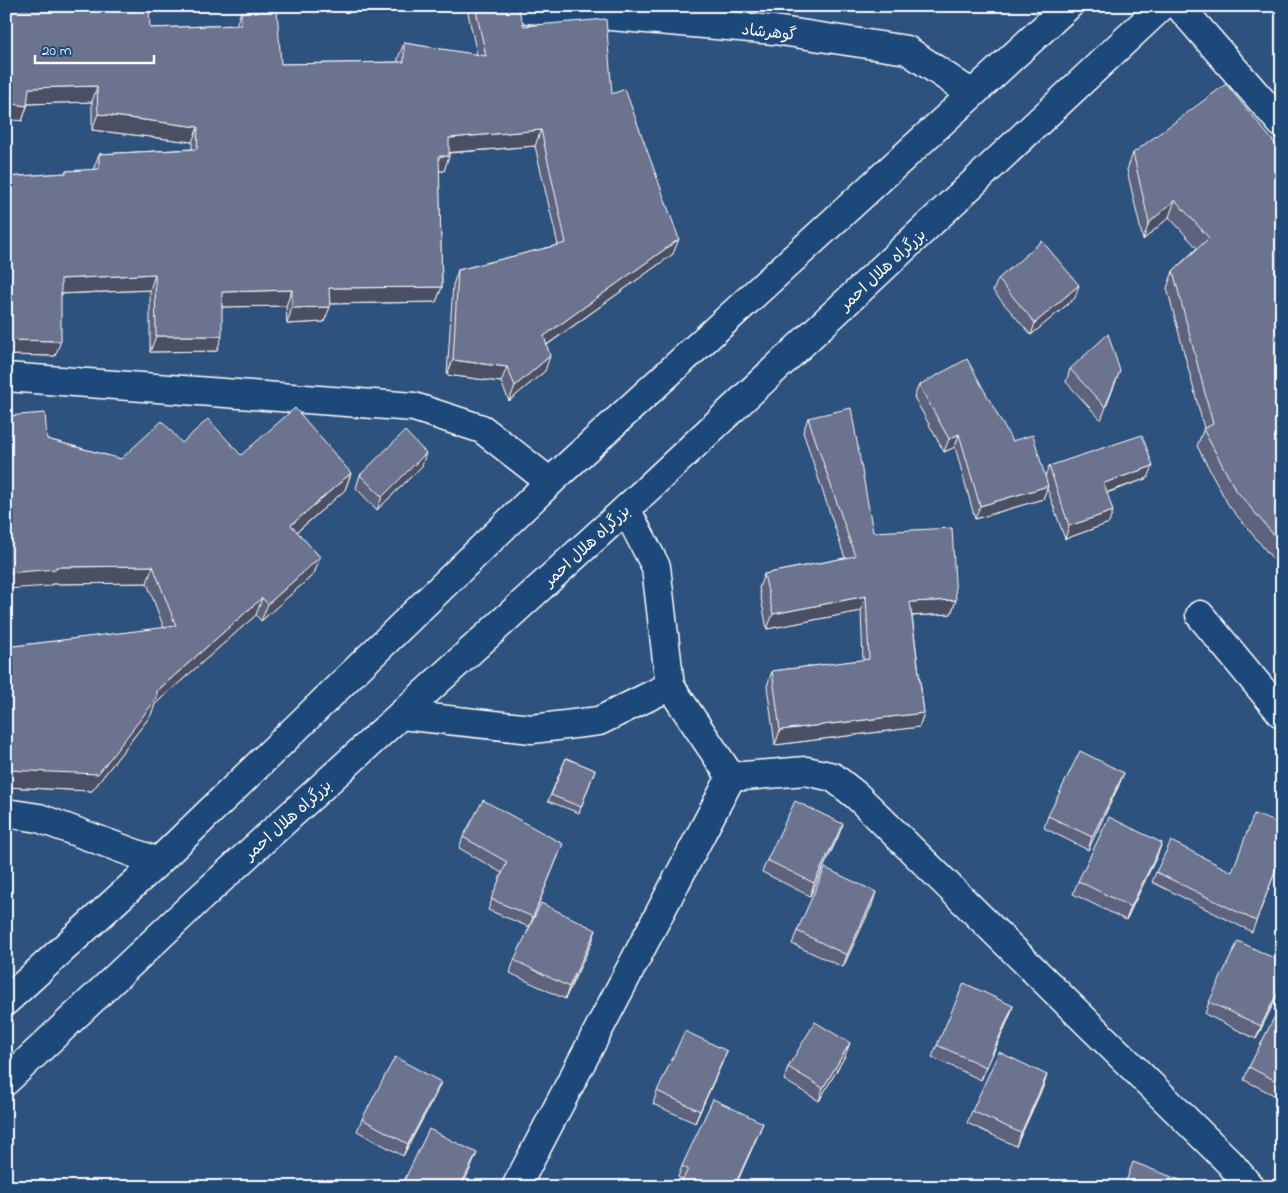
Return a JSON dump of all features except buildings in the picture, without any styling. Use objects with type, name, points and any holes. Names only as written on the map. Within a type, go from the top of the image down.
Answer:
[{"type":"main road","name":"گوهرشاد","points":[[493,6],[774,30],[907,50],[972,94]]},
{"type":"main road","points":[[6,1001],[158,862],[550,482],[1068,6]]},
{"type":"main road","name":"بزرگراه هلال احمر","points":[[6,1081],[198,900],[626,508],[1162,6]]},
{"type":"main road","points":[[1178,6],[1282,124]]},
{"type":"main road","points":[[6,377],[414,408],[482,429],[550,482]]},
{"type":"main road","points":[[626,508],[656,567],[670,686],[731,777]]},
{"type":"main road","points":[[1200,614],[1282,714]]},
{"type":"main road","points":[[401,715],[532,729],[599,721],[670,686]]},
{"type":"main road","points":[[731,777],[806,771],[833,777],[857,796],[1229,1162],[1250,1187]]},
{"type":"main road","points":[[516,1187],[731,777]]},
{"type":"main road","points":[[6,813],[39,818],[158,862]]}]
